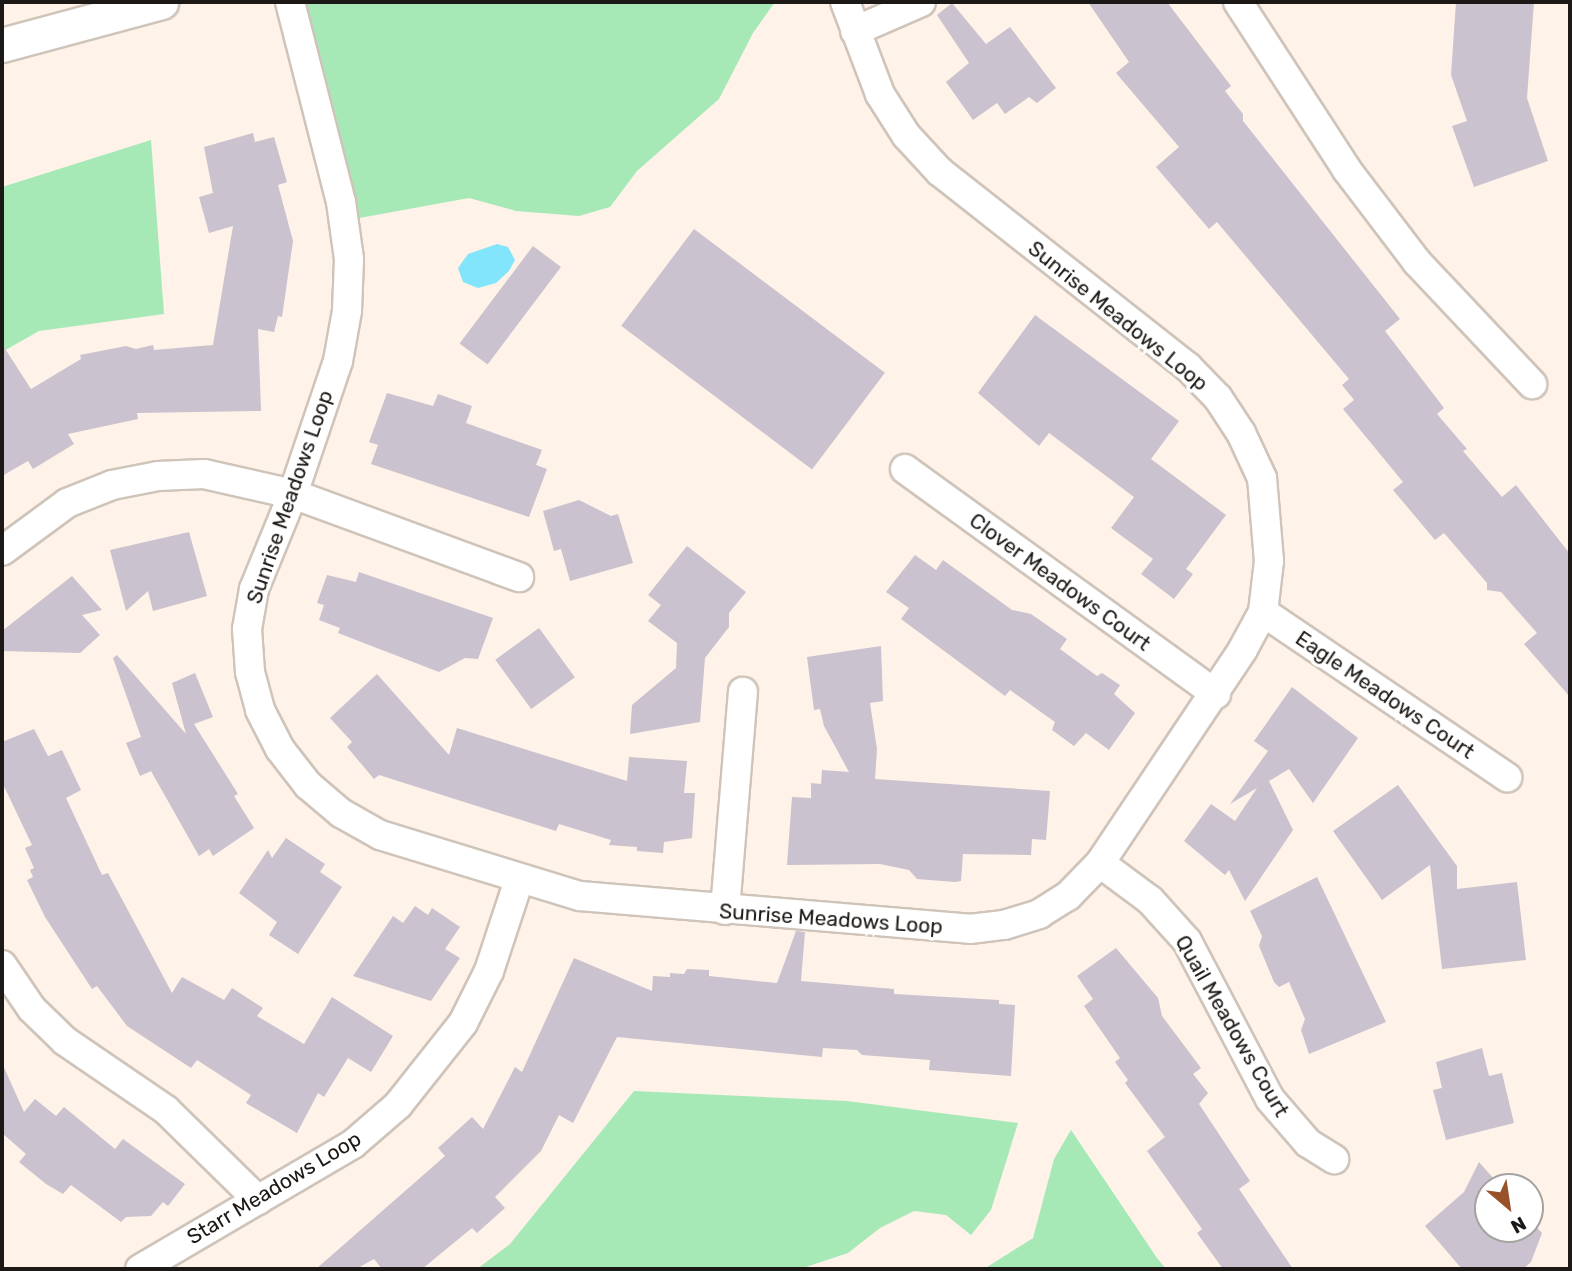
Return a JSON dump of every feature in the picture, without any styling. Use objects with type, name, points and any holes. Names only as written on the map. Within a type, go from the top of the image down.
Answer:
[{"type":"street","points":[[2,45],[161,2]]},
{"type":"street","name":"Sunrise Meadows Loop","points":[[289,2],[341,202],[349,259],[348,311],[338,361],[293,494],[254,589],[247,629],[250,672],[260,710],[281,749],[317,792],[380,835],[519,880],[580,896],[970,929],[1039,914],[1068,896],[1100,863],[1216,694],[1262,612],[1269,522],[1262,478],[1241,433],[1218,398],[1188,367],[940,172],[906,135],[880,94],[845,2]]},
{"type":"street","points":[[855,31],[921,2]]},
{"type":"street","points":[[1238,2],[1347,170],[1417,262],[1532,384]]},
{"type":"street","name":"Clover Meadows Court","points":[[905,470],[1216,694]]},
{"type":"street","points":[[2,551],[67,503],[112,485],[158,476],[204,474],[293,494],[519,577]]},
{"type":"street","name":"Eagle Meadows Court","points":[[1262,612],[1507,777]]},
{"type":"street","points":[[725,910],[743,692]]},
{"type":"street","name":"Quail Meadows Court","points":[[1100,863],[1150,900],[1187,941],[1270,1099],[1308,1143],[1335,1159]]},
{"type":"street","name":"Starr Meadows Loop","points":[[140,1269],[353,1143],[398,1105],[433,1067],[463,1023],[489,971],[519,880]]},
{"type":"street","points":[[2,965],[32,1009],[65,1041],[166,1110],[258,1200]]},
{"type":"green space","points":[[290,2],[775,2],[753,33],[719,99],[637,171],[610,207],[579,216],[516,211],[469,198],[354,219]]},
{"type":"green space","points":[[151,140],[164,314],[39,331],[2,352],[2,187]]},
{"type":"green space","points":[[634,1091],[847,1101],[1018,1123],[991,1210],[971,1235],[946,1215],[914,1211],[880,1228],[848,1253],[800,1269],[477,1269],[510,1244]]},
{"type":"green space","points":[[1071,1130],[1166,1269],[987,1267],[1033,1238],[1054,1159]]},
{"type":"water","points":[[497,244],[508,247],[515,260],[509,271],[496,283],[478,288],[463,282],[458,268],[468,254]]},
{"type":"building","points":[[1088,2],[1167,2],[1231,86],[1225,91],[1243,114],[1243,121],[1400,319],[1385,331],[1444,408],[1437,414],[1467,449],[1463,451],[1502,497],[1516,485],[1570,554],[1570,697],[1524,644],[1537,633],[1501,592],[1487,590],[1487,583],[1444,533],[1435,540],[1393,490],[1403,482],[1343,409],[1354,400],[1342,385],[1349,379],[1217,222],[1209,229],[1156,167],[1179,147],[1116,73],[1129,62]]},
{"type":"building","points":[[1456,2],[1534,2],[1527,98],[1548,161],[1474,187],[1452,126],[1467,121],[1451,75]]},
{"type":"building","points":[[952,3],[986,44],[1010,27],[1056,88],[1037,103],[1029,97],[1005,114],[997,103],[973,120],[946,82],[969,63],[937,15]]},
{"type":"building","points":[[253,133],[255,142],[274,137],[287,182],[278,185],[293,241],[282,317],[278,316],[274,332],[258,329],[261,411],[137,413],[138,419],[68,434],[74,444],[33,469],[28,461],[2,476],[2,344],[31,389],[81,359],[80,355],[126,346],[136,349],[153,345],[154,350],[213,345],[233,226],[209,233],[199,197],[213,193],[204,147]]},
{"type":"building","points":[[694,229],[885,373],[812,469],[621,326]]},
{"type":"building","points":[[533,246],[561,267],[488,364],[460,343]]},
{"type":"building","points":[[1035,315],[1179,421],[1151,459],[1226,515],[1186,569],[1193,574],[1174,599],[1141,574],[1153,559],[1111,528],[1134,497],[1049,433],[1039,446],[978,393]]},
{"type":"building","points":[[387,393],[433,406],[438,394],[472,406],[466,423],[542,450],[536,465],[547,469],[529,517],[371,464],[378,445],[369,442]]},
{"type":"building","points":[[579,500],[611,516],[618,514],[633,563],[570,581],[561,549],[554,551],[543,511]]},
{"type":"building","points":[[189,532],[207,596],[153,611],[148,591],[126,611],[110,550]]},
{"type":"building","points":[[687,546],[746,592],[729,613],[729,627],[705,658],[700,722],[630,734],[632,705],[676,668],[677,643],[648,621],[661,605],[648,595]]},
{"type":"building","points":[[915,555],[936,570],[943,560],[1012,610],[1031,614],[1067,639],[1060,649],[1097,676],[1102,673],[1120,685],[1114,694],[1135,713],[1109,750],[1086,733],[1074,746],[1052,730],[1055,722],[1010,690],[1005,696],[901,619],[909,608],[886,592]]},
{"type":"building","points":[[359,572],[493,618],[478,659],[465,658],[439,672],[338,633],[340,628],[319,620],[324,605],[317,603],[327,575],[356,582]]},
{"type":"building","points":[[72,576],[102,610],[82,615],[100,635],[80,653],[2,651],[2,631]]},
{"type":"building","points":[[539,628],[575,677],[531,709],[495,660]]},
{"type":"building","points":[[881,646],[883,701],[870,703],[877,749],[875,779],[1050,791],[1046,840],[1032,839],[1031,855],[963,854],[961,881],[955,882],[917,879],[909,870],[880,864],[787,865],[792,797],[811,798],[811,783],[821,784],[822,770],[849,772],[824,726],[820,709],[814,710],[807,657]]},
{"type":"building","points":[[117,655],[186,734],[172,683],[195,673],[213,717],[194,724],[238,794],[234,796],[254,828],[213,856],[209,849],[199,856],[151,771],[140,776],[126,743],[141,737],[113,658]]},
{"type":"building","points":[[377,674],[449,755],[457,728],[627,781],[629,757],[687,761],[684,793],[695,793],[692,838],[664,842],[663,853],[637,851],[637,847],[609,845],[611,840],[559,824],[556,831],[379,775],[374,779],[347,747],[352,742],[330,718]]},
{"type":"building","points":[[1292,687],[1358,738],[1313,803],[1289,769],[1269,781],[1293,830],[1245,901],[1229,870],[1225,875],[1184,841],[1211,804],[1235,821],[1257,788],[1230,804],[1268,751],[1254,741]]},
{"type":"building","points":[[34,729],[48,756],[62,750],[81,790],[66,798],[102,875],[108,873],[172,993],[182,977],[224,1000],[232,988],[263,1008],[257,1016],[304,1044],[332,997],[393,1036],[371,1072],[348,1058],[324,1097],[318,1093],[297,1133],[246,1103],[251,1095],[197,1060],[191,1068],[127,1026],[97,986],[92,989],[45,917],[27,880],[33,877],[30,870],[34,868],[25,848],[32,845],[2,782],[2,742]]},
{"type":"building","points":[[1398,785],[1457,866],[1457,889],[1517,882],[1526,960],[1442,969],[1430,865],[1382,900],[1333,831]]},
{"type":"building","points":[[286,838],[325,864],[320,872],[342,887],[298,954],[269,935],[277,922],[239,893],[268,850],[272,858]]},
{"type":"building","points":[[1317,877],[1386,1022],[1309,1054],[1301,1030],[1305,1019],[1289,982],[1279,987],[1274,982],[1259,946],[1262,936],[1250,911]]},
{"type":"building","points":[[415,906],[428,915],[432,908],[460,927],[445,949],[460,958],[431,1001],[353,976],[393,916],[403,923]]},
{"type":"building","points":[[796,931],[805,932],[801,981],[894,989],[894,994],[999,1000],[999,1004],[1015,1005],[1011,1076],[929,1070],[930,1060],[862,1055],[857,1050],[823,1048],[822,1057],[617,1037],[573,1123],[559,1115],[541,1151],[495,1197],[505,1208],[477,1233],[472,1228],[422,1269],[382,1269],[374,1259],[356,1269],[316,1269],[445,1156],[438,1148],[472,1117],[483,1129],[515,1067],[522,1072],[574,958],[652,991],[653,976],[670,977],[670,973],[684,974],[687,969],[709,970],[709,976],[777,983]]},
{"type":"building","points":[[1116,948],[1158,998],[1162,1016],[1201,1068],[1193,1074],[1208,1093],[1199,1104],[1250,1181],[1239,1189],[1293,1269],[1223,1269],[1197,1233],[1202,1229],[1147,1151],[1165,1137],[1125,1083],[1128,1080],[1115,1062],[1120,1058],[1084,1006],[1093,999],[1077,976]]},
{"type":"building","points":[[1482,1048],[1489,1076],[1502,1073],[1514,1123],[1446,1140],[1433,1090],[1442,1088],[1436,1062]]},
{"type":"building","points":[[2,1063],[24,1112],[35,1099],[56,1116],[64,1107],[115,1149],[123,1139],[185,1184],[168,1206],[163,1202],[151,1216],[126,1217],[121,1222],[71,1185],[63,1194],[46,1184],[19,1162],[26,1154],[2,1133]]},
{"type":"building","points":[[1479,1162],[1489,1173],[1474,1173],[1474,1243],[1538,1243],[1531,1262],[1523,1269],[1462,1269],[1425,1226],[1464,1192]]}]
